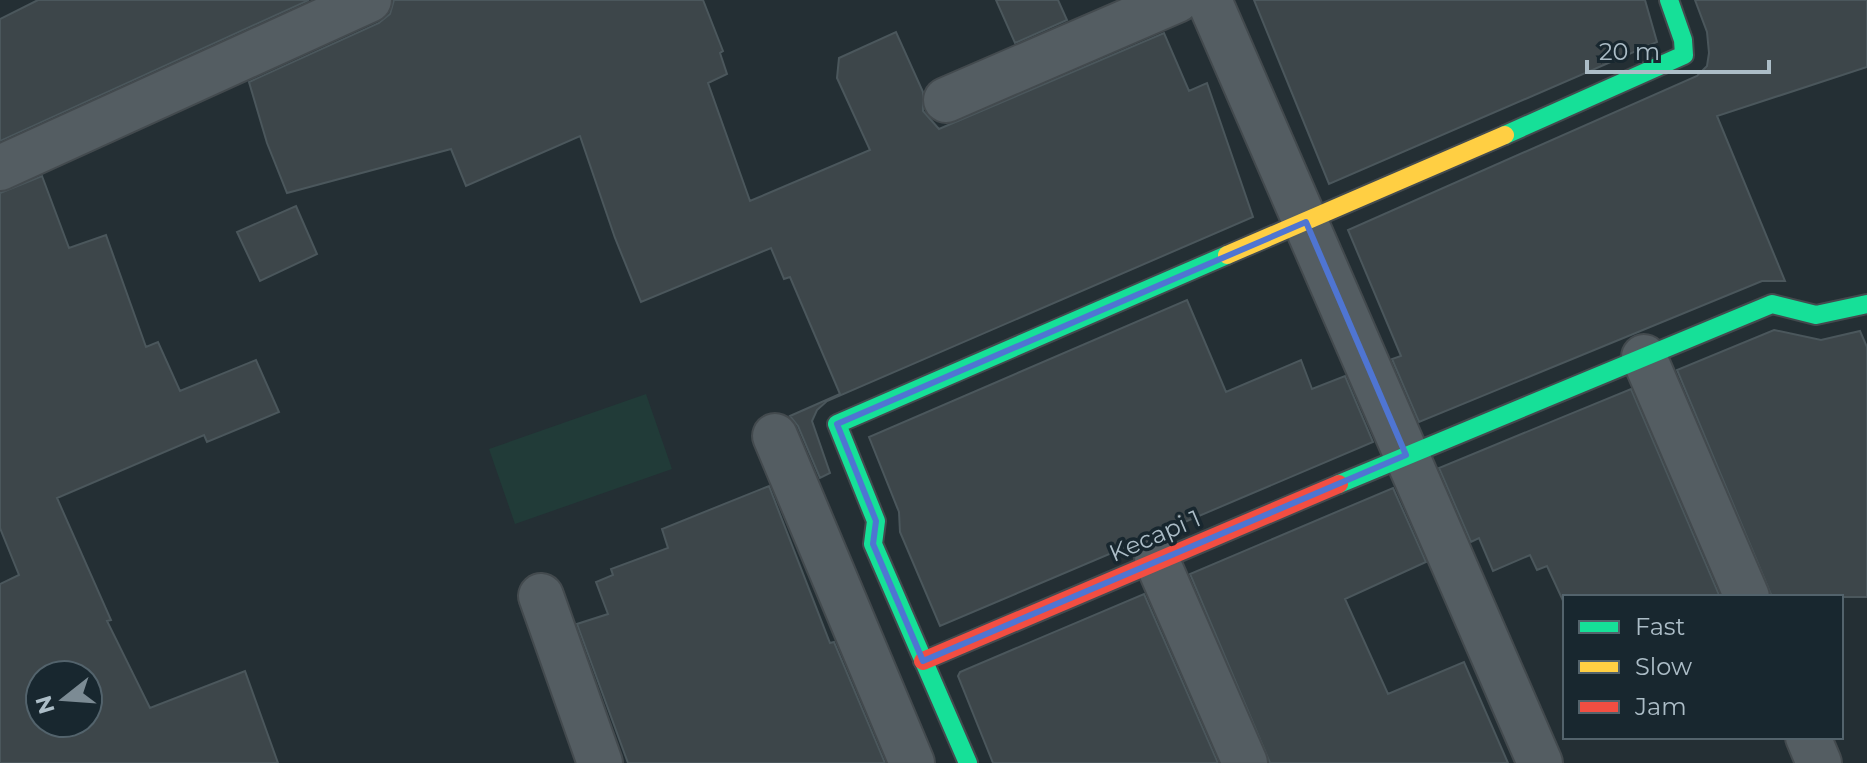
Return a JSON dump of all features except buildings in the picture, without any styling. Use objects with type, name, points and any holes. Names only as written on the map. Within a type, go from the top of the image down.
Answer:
[{"type":"street","points":[[0,168],[369,0]]},
{"type":"street","points":[[946,100],[1177,0]]},
{"type":"street","points":[[1209,0],[1540,763]]},
{"type":"street","points":[[968,763],[873,544],[876,521],[837,424],[1673,62],[1684,55],[1683,40],[1669,0]]},
{"type":"street","name":"Kecapi 1","points":[[923,661],[1406,455],[1772,304],[1816,315],[1867,304]]},
{"type":"street","points":[[1644,357],[1746,595]]},
{"type":"street","points":[[775,436],[912,763]]},
{"type":"street","points":[[1157,561],[1245,763]]},
{"type":"street","points":[[541,596],[600,763]]},
{"type":"street","points":[[1809,739],[1819,763]]},
{"type":"highlighted area","points":[[1306,222],[1406,455],[923,661],[873,544],[876,521],[837,424]]},
{"type":"green space","points":[[646,394],[672,469],[515,524],[489,449]]},
{"type":"traffic: fast","points":[[1505,135],[1684,55],[1683,40],[1669,0]]},
{"type":"traffic: fast","points":[[968,763],[873,544],[876,521],[837,424],[1227,255]]},
{"type":"traffic: fast","points":[[1339,484],[1772,304],[1816,315],[1867,304]]},
{"type":"traffic: slow","points":[[1227,255],[1505,135]]},
{"type":"traffic: jam","points":[[923,661],[1339,484]]}]
